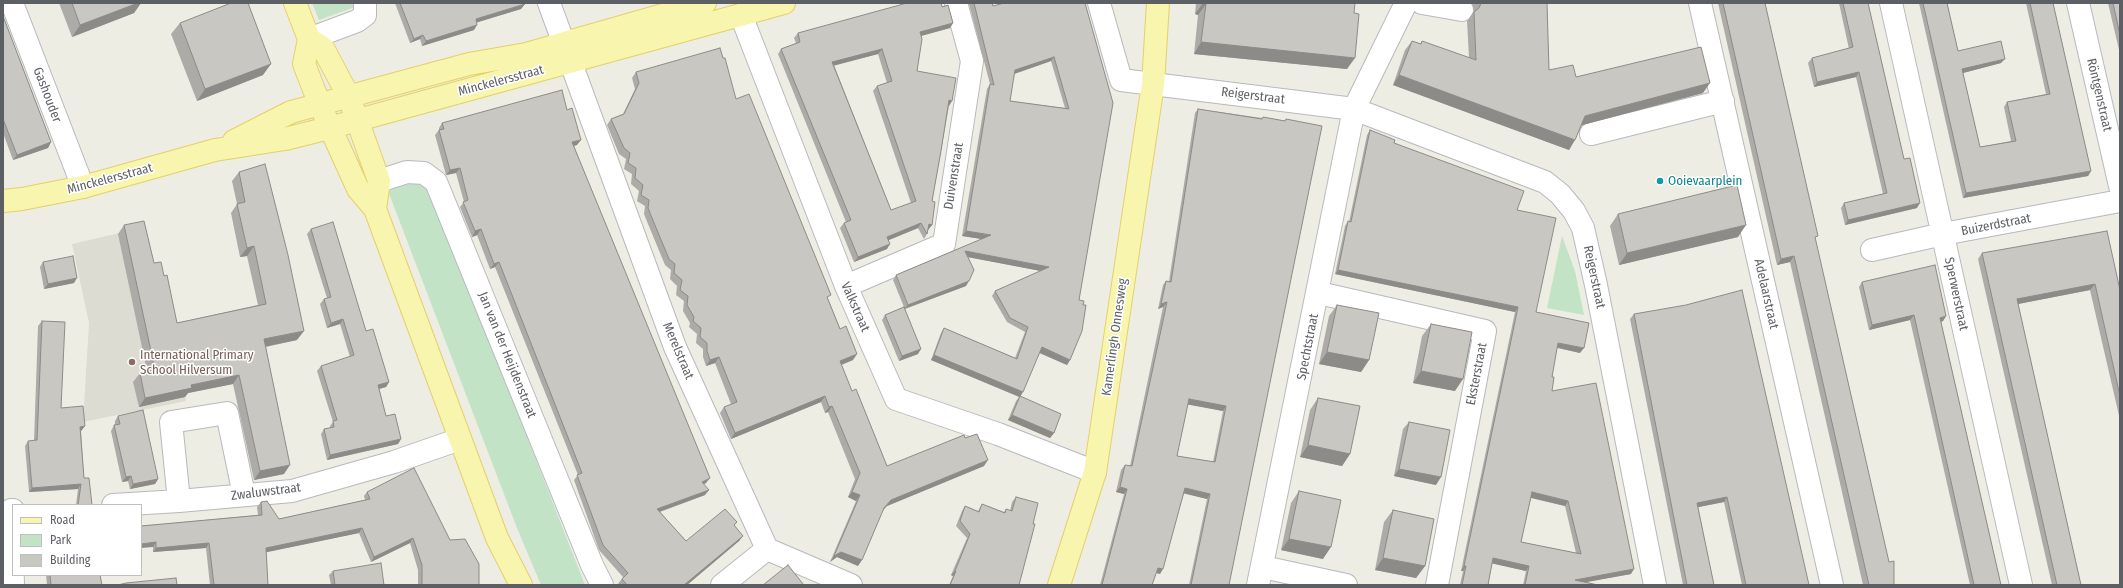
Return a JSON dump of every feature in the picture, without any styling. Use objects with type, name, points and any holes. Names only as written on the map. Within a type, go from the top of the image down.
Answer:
[{"type":"main road","points":[[295,3],[309,39],[304,64],[329,128],[358,189],[375,209],[497,538],[521,585]]},
{"type":"main road","name":"Minckelersstraat","points":[[3,201],[22,199],[83,187],[215,150],[285,139],[329,128],[567,52],[705,3]]},
{"type":"main road","name":"Minckelersstraat","points":[[215,150],[291,112],[469,64],[526,54],[567,52],[741,15],[784,3]]},
{"type":"main road","name":"Kamerlingh Onnesweg","points":[[1059,585],[1095,472],[1152,84],[1158,3]]},
{"type":"main road","points":[[309,39],[323,48],[349,97],[358,119],[379,182],[375,209]]},
{"type":"street","name":"Gashouder","points":[[12,3],[83,187]]},
{"type":"street","points":[[309,39],[357,21],[365,15],[365,3]]},
{"type":"street","name":"Merelstraat","points":[[549,3],[675,347],[767,548]]},
{"type":"street","name":"Duivenstraat","points":[[846,286],[944,244],[972,61],[956,3]]},
{"type":"street","points":[[1099,3],[1121,80],[1152,84]]},
{"type":"street","points":[[1354,108],[1406,3]]},
{"type":"street","points":[[1422,3],[1462,10]]},
{"type":"street","name":"Adelaarstraat","points":[[1700,3],[1832,585]]},
{"type":"street","name":"Sperwerstraat","points":[[1891,3],[2020,585]]},
{"type":"street","name":"Röntgenstraat","points":[[2078,3],[2120,186]]},
{"type":"street","name":"Valkstraat","points":[[741,15],[846,286],[896,399],[998,434],[1095,472]]},
{"type":"street","name":"Reigerstraat","points":[[1152,84],[1354,108],[1545,182],[1560,194],[1574,211],[1583,228],[1595,279],[1655,585]]},
{"type":"street","points":[[1591,134],[1723,101]]},
{"type":"street","name":"Spechtstraat","points":[[1261,576],[1319,293],[1354,108]]},
{"type":"street","name":"Jan van der Heijdenstraat","points":[[379,182],[407,172],[424,174],[436,182],[602,585]]},
{"type":"street","name":"Buizerdstraat","points":[[1872,250],[1943,234],[2120,201]]},
{"type":"street","name":"Eksterstraat","points":[[1319,293],[1485,331],[1437,585]]},
{"type":"street","points":[[179,501],[171,422],[227,413],[244,495]]},
{"type":"street","name":"Zwaluwstraat","points":[[130,504],[292,491],[394,462],[460,439]]},
{"type":"street","points":[[722,585],[767,548],[851,585]]},
{"type":"street","points":[[1261,576],[1346,585]]},
{"type":"shaded area","name":"International Primary School Hilversum","points":[[145,227],[186,401],[83,422],[89,323],[72,244]]},
{"type":"green space","points":[[312,3],[353,3],[355,7],[319,20]]},
{"type":"green space","points":[[415,182],[427,187],[438,209],[585,585],[541,585],[517,528],[388,191]]},
{"type":"green space","points":[[1562,236],[1575,271],[1584,315],[1547,308]]},
{"type":"building","points":[[72,3],[138,3],[80,25]]},
{"type":"building","points":[[231,3],[248,3],[271,64],[205,89],[180,23]]},
{"type":"building","points":[[400,3],[525,4],[476,19],[477,25],[426,41],[423,35],[414,39]]},
{"type":"building","points":[[907,3],[941,3],[942,7],[948,5],[953,23],[920,32],[922,39],[917,71],[956,78],[952,101],[949,100],[932,201],[935,202],[932,225],[929,224],[927,234],[921,223],[887,237],[890,244],[858,257],[844,223],[851,220],[781,49],[800,42],[798,33]],"holes":[[[882,49],[892,81],[877,86],[916,201],[891,210],[832,62]]]},
{"type":"building","points":[[974,3],[992,3],[993,6],[1004,3],[1085,3],[1113,103],[1079,300],[1084,301],[1083,305],[1086,305],[1082,331],[1070,360],[1042,347],[1023,392],[934,355],[944,328],[1017,359],[1028,327],[1010,318],[995,291],[1049,267],[965,251],[974,270],[969,281],[908,305],[896,275],[991,235],[966,231],[990,84],[994,85]],"holes":[[[1054,57],[1069,109],[1010,101],[1015,70]]]},
{"type":"building","points":[[1203,3],[1355,3],[1354,13],[1359,14],[1355,58],[1201,42],[1206,4]]},
{"type":"building","points":[[1481,3],[1547,3],[1549,70],[1573,65],[1576,77],[1701,47],[1710,83],[1585,116],[1575,140],[1399,75],[1412,41],[1421,44],[1422,41],[1476,60],[1474,12],[1479,8]]},
{"type":"building","points":[[1723,3],[1765,3],[1818,236],[1815,237],[1889,562],[1894,561],[1894,585],[1869,585],[1794,256],[1781,259]]},
{"type":"building","points":[[1843,3],[1868,3],[1904,159],[1910,158],[1920,203],[1848,220],[1844,203],[1887,193],[1859,72],[1817,82],[1812,58],[1853,47]]},
{"type":"building","points":[[1923,3],[1947,3],[1958,51],[2001,41],[2005,59],[1962,69],[1980,147],[2016,141],[2007,102],[2050,94],[2030,3],[2053,3],[2091,171],[1966,193]]},
{"type":"building","points":[[2113,3],[2120,3],[2120,35]]},
{"type":"building","points":[[3,16],[51,142],[17,155],[3,119]]},
{"type":"building","points":[[720,48],[723,58],[725,58],[736,99],[749,94],[831,295],[827,297],[840,329],[846,326],[857,354],[840,361],[852,391],[856,389],[887,466],[964,435],[965,438],[977,434],[988,460],[891,500],[884,508],[862,560],[841,552],[834,556],[860,495],[852,492],[860,473],[832,406],[829,407],[825,396],[735,433],[724,407],[737,402],[719,357],[710,360],[707,351],[707,343],[700,337],[701,328],[693,321],[694,317],[687,305],[688,296],[680,290],[682,280],[674,273],[675,264],[669,259],[648,208],[649,200],[641,195],[643,185],[635,178],[636,168],[628,163],[630,153],[624,148],[611,119],[624,114],[639,83],[636,72]]},
{"type":"building","points":[[562,90],[567,110],[572,108],[581,140],[572,142],[710,478],[702,482],[709,490],[657,509],[686,541],[725,509],[737,522],[734,525],[743,536],[684,585],[627,585],[622,579],[628,573],[603,545],[577,475],[582,473],[499,262],[494,264],[481,229],[475,231],[463,202],[468,200],[460,168],[450,170],[439,130],[444,129],[442,123]]},
{"type":"building","points":[[1198,109],[1262,119],[1263,117],[1285,121],[1286,119],[1322,126],[1229,585],[1191,585],[1210,494],[1185,488],[1163,569],[1158,568],[1152,585],[1102,585],[1127,489],[1120,487],[1125,465],[1132,466],[1167,302],[1161,304],[1166,281],[1171,282]],"holes":[[[1189,399],[1226,406],[1215,462],[1177,456]]]},
{"type":"building","points":[[1370,130],[1395,140],[1394,143],[1524,191],[1517,210],[1556,218],[1536,312],[1589,323],[1584,348],[1558,343],[1552,377],[1554,377],[1552,391],[1596,383],[1634,569],[1575,580],[1598,585],[1525,585],[1529,566],[1493,558],[1488,585],[1462,585],[1466,566],[1464,566],[1518,307],[1338,270],[1348,221],[1351,222]],"holes":[[[1532,492],[1568,501],[1581,554],[1521,542]]]},
{"type":"building","points":[[265,164],[288,255],[304,331],[264,339],[290,465],[260,471],[239,375],[191,385],[192,388],[145,398],[140,373],[155,370],[124,225],[144,221],[154,263],[161,262],[164,276],[167,275],[177,323],[266,304],[254,246],[247,248],[237,204],[245,202],[239,172]]},
{"type":"building","points":[[1737,185],[1746,225],[1627,253],[1618,214]]},
{"type":"building","points":[[333,222],[366,331],[373,329],[389,382],[378,385],[386,416],[395,414],[401,439],[330,455],[324,429],[334,427],[333,421],[337,420],[321,366],[354,355],[343,319],[331,323],[324,299],[331,297],[311,229]]},
{"type":"building","points":[[2107,231],[2120,290],[2120,396],[2095,284],[2017,299],[2081,585],[2057,585],[1982,253]]},
{"type":"building","points":[[73,256],[77,278],[48,284],[43,262]]},
{"type":"building","points":[[1935,265],[1946,316],[1940,318],[2001,585],[1974,585],[1914,315],[1872,325],[1862,282]]},
{"type":"building","points":[[1742,290],[1809,585],[1746,585],[1727,497],[1697,503],[1714,585],[1687,585],[1634,314],[1686,305]]},
{"type":"building","points":[[1337,305],[1379,313],[1369,360],[1327,352]]},
{"type":"building","points":[[904,307],[921,349],[902,356],[885,315]]},
{"type":"building","points":[[42,321],[65,322],[61,408],[83,406],[85,426],[80,427],[84,478],[89,478],[92,504],[78,504],[81,484],[32,488],[28,441],[37,440]]},
{"type":"building","points":[[1431,324],[1472,332],[1463,379],[1421,371]]},
{"type":"building","points":[[1020,396],[1061,414],[1054,433],[1012,415]]},
{"type":"building","points":[[1318,398],[1360,406],[1350,454],[1308,445]]},
{"type":"building","points":[[143,410],[158,479],[133,484],[131,476],[126,477],[114,425],[120,424],[118,416]]},
{"type":"building","points":[[1409,422],[1450,430],[1441,477],[1399,469]]},
{"type":"building","points":[[414,468],[450,540],[465,539],[479,564],[479,585],[422,585],[422,565],[413,538],[374,557],[362,528],[266,548],[268,585],[214,585],[209,543],[156,548],[156,542],[142,544],[142,526],[262,515],[261,502],[267,501],[279,519],[370,499],[367,492]]},
{"type":"building","points":[[1299,491],[1341,500],[1331,547],[1289,539]]},
{"type":"building","points":[[1016,497],[1038,503],[1033,524],[1035,524],[1019,585],[950,585],[970,534],[960,521],[965,506],[979,512],[982,504],[1005,513],[1006,509],[1012,511]]},
{"type":"building","points":[[1393,510],[1434,519],[1425,566],[1383,558]]},
{"type":"building","points":[[381,563],[384,585],[335,585],[333,571]]},
{"type":"building","points":[[788,565],[803,584],[802,585],[763,585]]},
{"type":"building","points":[[50,576],[100,576],[102,585],[51,585]]},
{"type":"building","points":[[176,578],[177,585],[118,585],[126,583]]},
{"type":"place","name":"Ooievaarplein","points":[[1660,181]]},
{"type":"place","name":"International Primary School Hilversum","points":[[132,362]]}]
